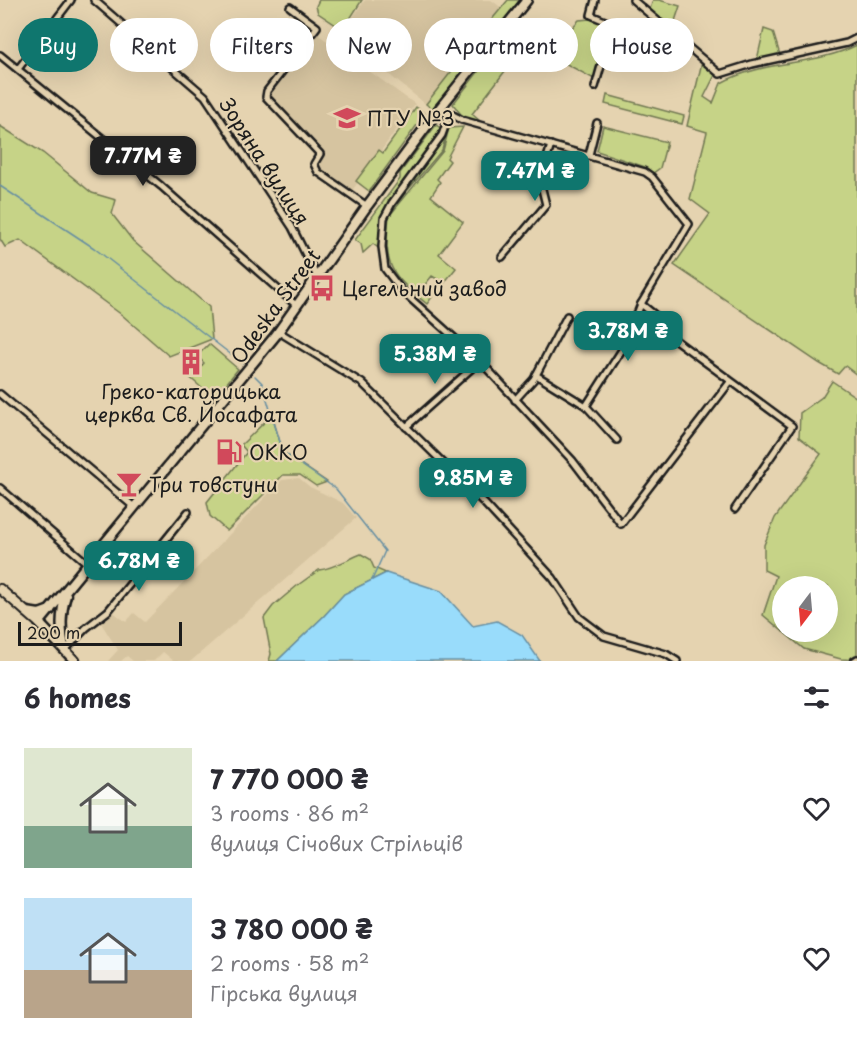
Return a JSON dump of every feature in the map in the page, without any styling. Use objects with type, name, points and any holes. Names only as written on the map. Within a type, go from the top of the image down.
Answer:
[{"type":"main road","name":"Odeska Street","points":[[43,627],[50,610],[279,332],[367,206],[440,108],[526,0]]},
{"type":"main road","points":[[0,589],[43,627],[70,657]]},
{"type":"main road","points":[[43,627],[53,631],[57,628],[68,589]]},
{"type":"main road","points":[[27,612],[39,614],[50,610]]},
{"type":"main road","points":[[61,616],[61,629],[70,657]]},
{"type":"street","points":[[57,18],[71,0]]},
{"type":"street","name":"Зоряна вулиця","points":[[94,0],[205,96],[292,227],[317,278]]},
{"type":"street","points":[[595,0],[591,15],[607,20],[613,28],[595,87]]},
{"type":"street","points":[[633,0],[720,74],[752,64],[847,44],[857,38]]},
{"type":"street","points":[[290,7],[317,27],[267,90],[266,97],[320,154],[314,164],[318,172],[367,206]]},
{"type":"street","points":[[0,55],[18,69]]},
{"type":"street","points":[[22,72],[160,186],[297,306]]},
{"type":"street","points":[[440,108],[462,120],[645,172],[652,177],[689,225],[641,304],[625,345],[586,406]]},
{"type":"street","points":[[450,113],[442,135],[392,203],[384,218],[382,247],[385,269],[393,282],[480,361],[573,461],[621,524],[730,382]]},
{"type":"street","points":[[588,155],[597,123]]},
{"type":"street","points":[[502,257],[546,205],[540,181],[551,145]]},
{"type":"street","points":[[641,304],[661,320],[674,339],[792,426],[735,509]]},
{"type":"street","points":[[515,400],[536,375],[567,316]]},
{"type":"street","points":[[279,332],[362,383],[484,503],[553,578],[579,617],[604,636],[666,654],[677,661]]},
{"type":"street","points":[[405,427],[480,361]]},
{"type":"street","points":[[536,375],[586,406],[617,440]]},
{"type":"street","points":[[0,394],[134,507]]},
{"type":"street","points":[[0,488],[88,564]]},
{"type":"street","points":[[70,657],[86,628],[108,611],[188,512]]},
{"type":"shaded area","points":[[365,0],[491,0],[510,14],[507,18],[424,18],[424,72],[463,72],[433,110],[386,72],[412,72],[412,18],[352,18]]},
{"type":"shaded area","name":"ПТУ №3","points":[[316,33],[326,40],[326,72],[370,72],[415,104],[351,192],[319,170],[317,164],[323,153],[268,97],[287,72],[314,72],[314,36]]},
{"type":"shaded area","points":[[299,478],[310,487],[343,503],[356,518],[191,661],[174,661],[163,652],[154,661],[133,661],[127,656],[121,661],[108,661],[118,650],[101,623],[112,611],[126,622],[134,613],[145,622],[282,480]]},
{"type":"green space","points":[[319,0],[362,0],[351,18],[326,18],[318,13],[316,6]]},
{"type":"green space","points":[[508,0],[521,0],[507,18],[493,18]]},
{"type":"green space","points":[[653,0],[680,6],[676,18],[660,18],[650,9]]},
{"type":"green space","points":[[590,19],[590,72],[596,72],[594,79],[578,70],[579,20]]},
{"type":"green space","points":[[764,29],[773,32],[780,55],[757,60]]},
{"type":"green space","points":[[857,45],[857,375],[845,366],[838,374],[819,363],[674,265],[710,214],[690,199],[707,132],[687,126],[702,62],[715,75],[704,97],[713,103],[721,83],[737,76],[771,66],[824,57]]},
{"type":"green space","points":[[451,72],[464,72],[433,110],[426,104]]},
{"type":"green space","points":[[478,72],[504,72],[472,114],[480,121],[463,117],[453,104]]},
{"type":"green space","points":[[607,95],[684,116],[682,124],[605,104]]},
{"type":"green space","points":[[416,107],[425,114],[369,191],[356,181],[379,150],[383,153]]},
{"type":"green space","points":[[436,125],[448,128],[442,150],[390,215],[443,151],[449,128],[463,127],[447,158],[450,161],[437,179],[440,182],[431,196],[463,222],[439,254],[456,268],[444,283],[432,276],[423,287],[432,297],[427,304],[405,285],[392,268],[387,247],[389,217],[386,232],[386,254],[373,244],[363,253],[361,244],[355,240]]},
{"type":"green space","points":[[0,126],[43,153],[92,193],[116,200],[112,214],[133,241],[209,307],[212,339],[169,356],[122,315],[20,240],[5,247],[0,239]]},
{"type":"green space","points":[[603,126],[667,142],[660,168],[653,173],[645,167],[597,151]]},
{"type":"green space","points":[[209,344],[238,369],[214,399],[186,374],[192,367],[197,371],[204,363],[197,356]]},
{"type":"green space","points":[[832,381],[857,398],[857,660],[841,659],[804,649],[795,642],[838,642],[838,576],[776,576],[764,570],[764,545],[775,518],[821,454],[799,437],[800,413],[822,397]]},
{"type":"green space","points":[[272,415],[283,452],[327,482],[316,486],[300,475],[283,475],[227,531],[210,516],[207,502],[247,452],[241,445]]},
{"type":"green space","points":[[361,554],[370,559],[374,568],[386,573],[344,594],[277,661],[269,661],[271,654],[264,618],[273,606],[319,570],[335,566]]},
{"type":"green space","points":[[772,588],[772,623],[763,615]]},
{"type":"water","points":[[386,573],[441,591],[473,626],[497,621],[522,635],[540,661],[277,661],[344,594]]},
{"type":"waterway","points":[[0,186],[94,248],[242,363]]},
{"type":"waterway","points":[[255,376],[262,383],[283,452],[336,489],[385,551],[372,580]]},
{"type":"place","name":"ПТУ №3","points":[[347,118]]},
{"type":"place","name":"Цегельний завод","points":[[322,288]]},
{"type":"place","name":"Греко-каторицька церква Св. Йосафата","points":[[191,362]]},
{"type":"place","name":"OKKO","points":[[229,452]]},
{"type":"place","name":"Три товстуни","points":[[129,484]]}]
